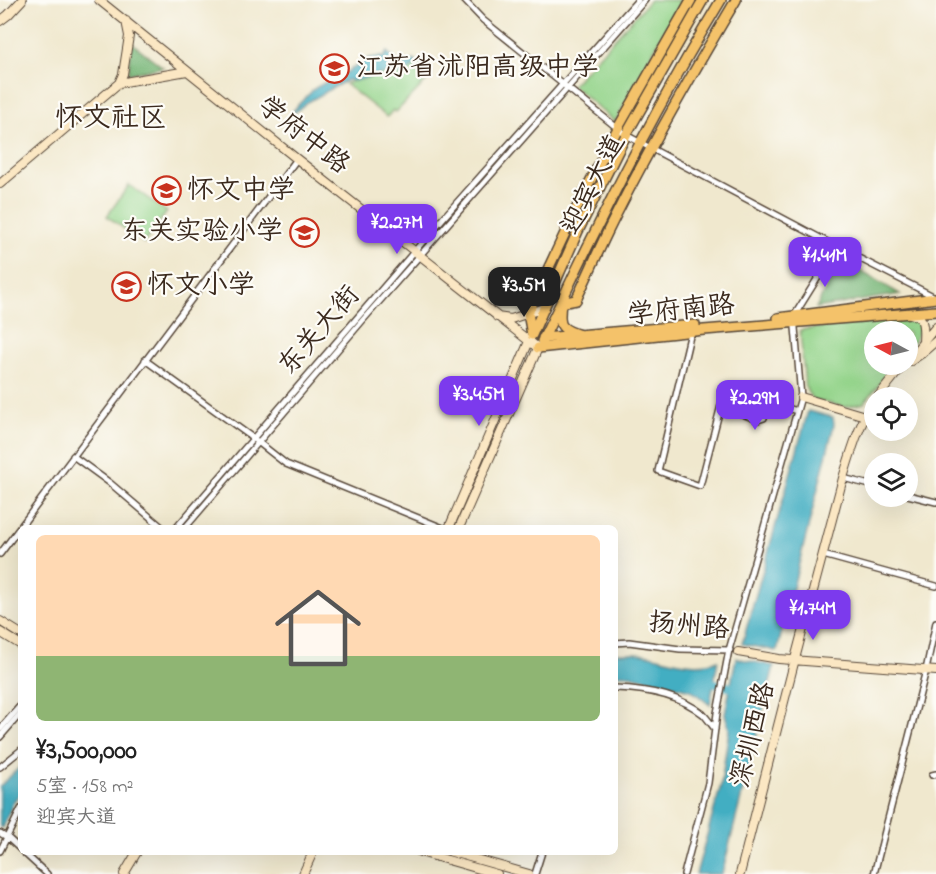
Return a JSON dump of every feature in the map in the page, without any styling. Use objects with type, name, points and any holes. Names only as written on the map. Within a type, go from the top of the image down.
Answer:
[{"type":"main road","points":[[531,339],[528,314],[580,201],[618,128],[691,0]]},
{"type":"main road","name":"迎宾大道","points":[[531,339],[578,231],[626,135],[703,0]]},
{"type":"main road","name":"迎宾大道","points":[[538,348],[640,143],[690,51],[721,0]]},
{"type":"main road","points":[[583,336],[567,331],[561,324],[561,303],[576,300],[610,226],[651,148],[736,0]]},
{"type":"main road","name":"学府南路","points":[[538,348],[795,319],[936,298]]},
{"type":"main road","name":"学府南路","points":[[543,338],[936,311]]},
{"type":"street","points":[[0,21],[22,0]]},
{"type":"street","name":"学府中路","points":[[99,0],[497,317],[531,339]]},
{"type":"street","points":[[464,0],[483,20],[626,135],[936,298]]},
{"type":"street","name":"东关大街","points":[[179,525],[638,0]]},
{"type":"street","name":"东关大街","points":[[565,85],[645,0]]},
{"type":"street","points":[[0,184],[119,83],[123,75],[129,36],[126,21]]},
{"type":"street","points":[[119,83],[188,71]]},
{"type":"street","points":[[22,525],[297,159]]},
{"type":"street","points":[[684,874],[708,783],[727,660],[734,651],[801,397],[795,319],[837,247]]},
{"type":"street","points":[[497,317],[511,319],[544,308]]},
{"type":"street","points":[[908,314],[920,317],[923,321],[922,343]]},
{"type":"street","name":"深圳西路","points":[[918,348],[936,327]]},
{"type":"street","points":[[691,332],[658,471],[700,486],[725,390],[753,386],[770,391],[764,418],[758,420],[721,406]]},
{"type":"street","points":[[531,339],[543,338]]},
{"type":"street","points":[[531,339],[538,348]]},
{"type":"street","name":"迎宾大道","points":[[450,525],[531,339]]},
{"type":"street","points":[[918,356],[936,341]]},
{"type":"street","name":"迎宾大道","points":[[460,525],[538,348]]},
{"type":"street","points":[[145,360],[289,466],[436,525]]},
{"type":"street","name":"深圳西路","points":[[886,387],[896,375]]},
{"type":"street","points":[[801,397],[864,416]]},
{"type":"street","points":[[768,402],[797,411]]},
{"type":"street","name":"深圳西路","points":[[740,874],[843,478],[864,419]]},
{"type":"street","name":"东关大街","points":[[186,525],[255,440]]},
{"type":"street","points":[[73,456],[110,483],[159,525]]},
{"type":"street","points":[[843,478],[864,483]]},
{"type":"street","points":[[918,498],[936,502]]},
{"type":"street","points":[[0,554],[18,530]]},
{"type":"street","points":[[823,555],[936,586]]},
{"type":"street","points":[[0,621],[18,632]]},
{"type":"street","points":[[874,874],[936,622]]},
{"type":"street","points":[[0,632],[18,643]]},
{"type":"street","name":"扬州路","points":[[618,643],[629,642],[680,649],[734,651],[779,659],[936,671]]},
{"type":"street","points":[[618,688],[658,694],[683,701],[704,715],[716,729]]},
{"type":"street","points":[[0,729],[18,708]]},
{"type":"street","points":[[0,737],[18,716]]},
{"type":"street","points":[[0,767],[18,752]]},
{"type":"street","points":[[0,851],[18,815]]},
{"type":"street","points":[[0,833],[18,847]]},
{"type":"street","points":[[26,855],[47,874]]},
{"type":"street","points":[[124,874],[135,855]]},
{"type":"street","points":[[303,874],[312,855]]},
{"type":"street","points":[[430,855],[497,874]]},
{"type":"street","points":[[462,855],[529,874]]},
{"type":"street","points":[[535,874],[541,855]]},
{"type":"green space","points":[[650,0],[681,0],[615,122],[572,85]]},
{"type":"green space","points":[[132,43],[163,67],[128,74]]},
{"type":"green space","points":[[418,63],[432,75],[396,112],[393,110],[387,117],[345,84],[373,75],[402,72]]},
{"type":"green space","points":[[129,185],[167,212],[144,243],[107,216]]},
{"type":"green space","points":[[850,265],[900,294],[816,308],[834,271],[843,276]]},
{"type":"green space","points":[[909,317],[916,321],[875,321]]},
{"type":"green space","points":[[864,322],[864,375],[887,375],[877,387],[864,387],[864,403],[845,407],[814,400],[805,386],[800,330]]},
{"type":"water","points":[[387,52],[402,66],[415,60],[418,63],[400,77],[398,73],[381,74],[355,81],[347,80],[306,103],[287,119],[315,88],[339,77],[369,58],[384,57]]},
{"type":"water","points":[[808,411],[833,417],[834,425],[777,651],[742,644]]},
{"type":"water","points":[[618,653],[640,653],[691,664],[718,660],[710,705],[691,690],[625,674],[618,675]]},
{"type":"water","points":[[736,658],[774,666],[722,874],[696,874],[721,785],[729,729],[725,714]]},
{"type":"water","points":[[18,769],[18,796],[2,828],[0,827],[0,786]]},
{"type":"waterway","points":[[702,680],[741,690]]},
{"type":"place","name":"江苏省沭阳高级中学","points":[[335,68]]},
{"type":"place","name":"怀文中学","points":[[166,191]]},
{"type":"place","name":"东关实验小学","points":[[304,232]]},
{"type":"place","name":"怀文小学","points":[[126,286]]},
{"type":"district","name":"怀文社区","points":[[111,119]]}]
